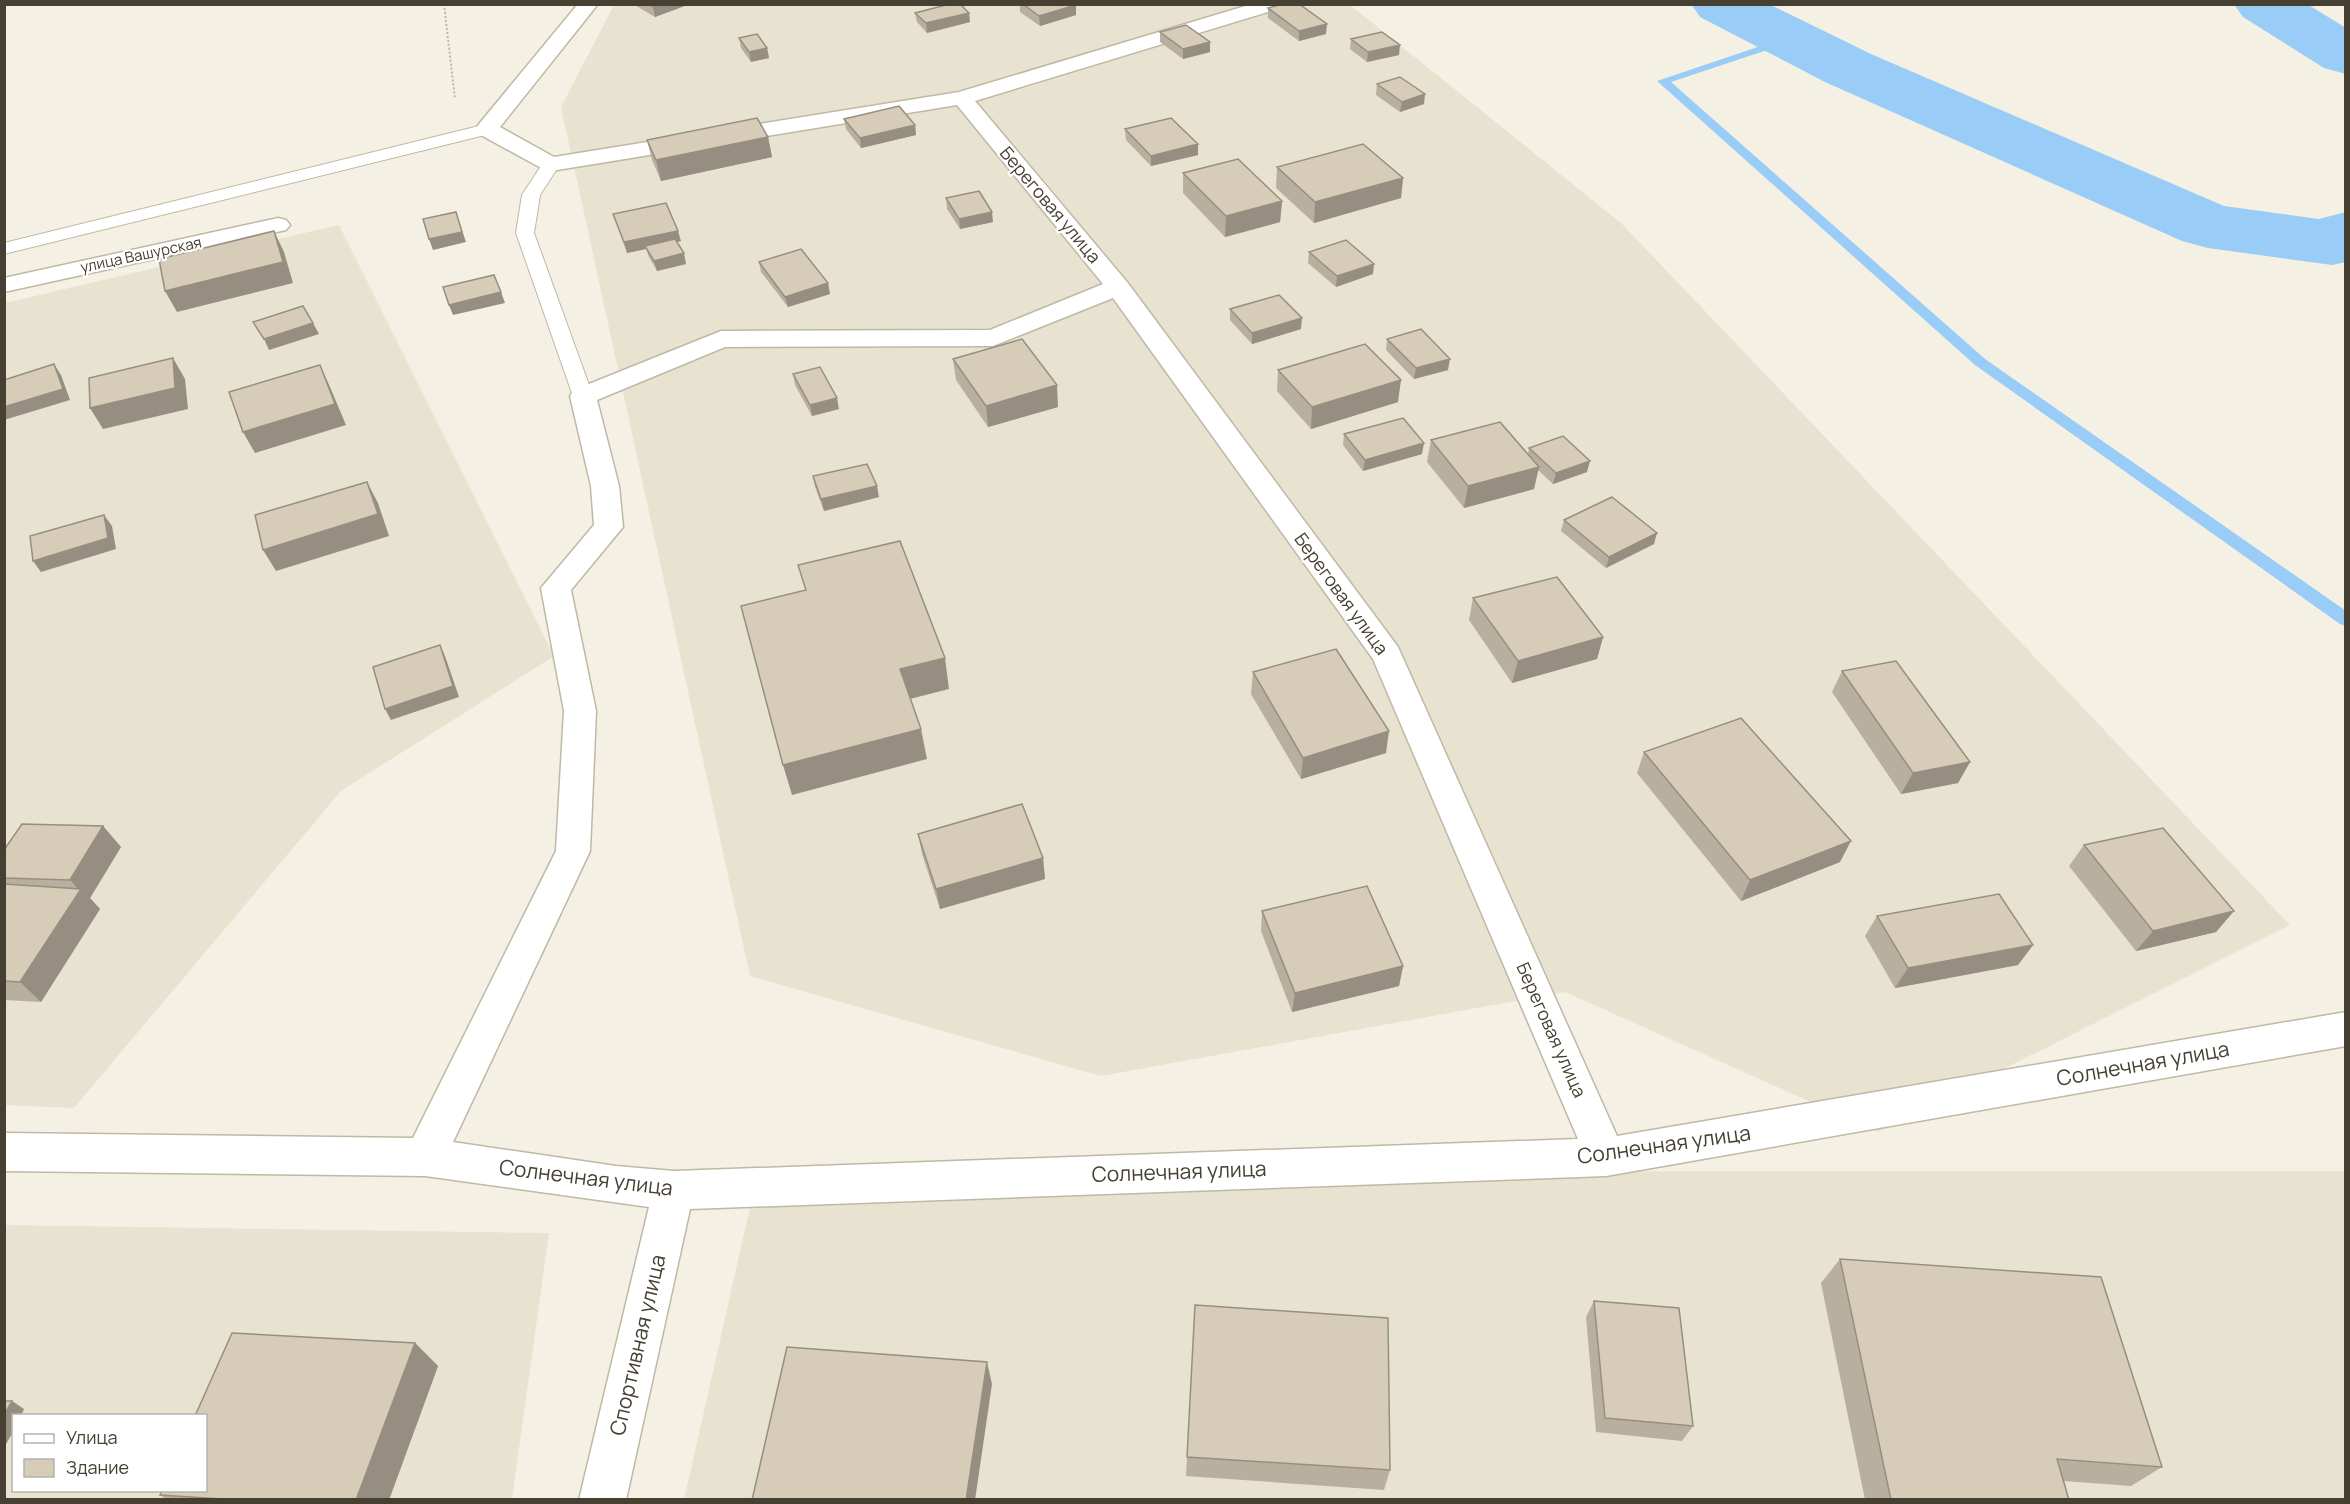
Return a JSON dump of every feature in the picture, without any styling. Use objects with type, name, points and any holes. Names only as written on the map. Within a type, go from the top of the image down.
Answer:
[{"type":"street","points":[[589,4],[487,129],[551,164],[962,98],[1274,4]]},
{"type":"street","name":"Береговая улица","points":[[962,98],[1118,286],[1386,655],[1606,1157]]},
{"type":"street","name":"улица Вашурская","points":[[4,285],[278,225]]},
{"type":"street","points":[[425,1157],[573,851],[580,711],[556,588],[609,526],[605,486],[583,396],[721,339],[993,338],[1118,286]]},
{"type":"street","name":"Солнечная улица","points":[[4,1152],[425,1157],[616,1185],[674,1190],[1606,1157],[2346,1029]]},
{"type":"street","name":"Спортивная улица","points":[[602,1500],[674,1190]]},
{"type":"lane","points":[[4,249],[487,129]]},
{"type":"lane","points":[[551,164],[531,195],[525,233],[583,396]]},
{"type":"path","points":[[444,4],[457,112],[487,129]]},
{"type":"shaded area","points":[[614,5],[1350,5],[1621,223],[2290,925],[1878,1132],[1565,992],[1101,1076],[750,976],[561,107]]},
{"type":"shaded area","points":[[339,225],[554,656],[341,791],[74,1108],[5,1105],[5,303]]},
{"type":"shaded area","points":[[2345,1171],[2345,1499],[684,1500],[758,1172]]},
{"type":"shaded area","points":[[4,1225],[549,1233],[512,1499],[5,1499]]},
{"type":"building","points":[[950,4],[960,4],[969,13],[926,23],[915,13]]},
{"type":"building","points":[[1023,4],[1076,4],[1076,5],[1039,16]]},
{"type":"building","points":[[1283,4],[1299,4],[1327,24],[1299,31],[1268,8]]},
{"type":"building","points":[[1186,25],[1210,42],[1183,49],[1160,32]]},
{"type":"building","points":[[1382,32],[1400,45],[1368,52],[1351,39]]},
{"type":"building","points":[[757,34],[767,48],[749,52],[739,38]]},
{"type":"building","points":[[1400,77],[1425,94],[1402,102],[1377,84]]},
{"type":"building","points":[[899,106],[915,125],[860,138],[844,119]]},
{"type":"building","points":[[757,118],[768,137],[656,160],[647,140]]},
{"type":"building","points":[[1171,118],[1198,144],[1151,156],[1125,129]]},
{"type":"building","points":[[1363,144],[1403,178],[1315,202],[1277,167]]},
{"type":"building","points":[[1238,159],[1282,201],[1226,216],[1183,173]]},
{"type":"building","points":[[979,191],[992,212],[959,219],[946,198]]},
{"type":"building","points":[[666,203],[678,231],[624,242],[613,214]]},
{"type":"building","points":[[456,212],[462,232],[429,239],[423,219]]},
{"type":"building","points":[[274,231],[283,262],[165,291],[159,259]]},
{"type":"building","points":[[675,239],[684,253],[654,261],[645,246]]},
{"type":"building","points":[[1346,240],[1374,264],[1337,276],[1309,252]]},
{"type":"building","points":[[801,249],[828,283],[785,297],[759,262]]},
{"type":"building","points":[[494,275],[501,292],[449,305],[443,287]]},
{"type":"building","points":[[1279,295],[1302,318],[1252,333],[1230,309]]},
{"type":"building","points":[[303,306],[313,323],[264,339],[253,322]]},
{"type":"building","points":[[1421,329],[1450,359],[1416,368],[1387,339]]},
{"type":"building","points":[[1022,339],[1057,385],[986,406],[953,359]]},
{"type":"building","points":[[1365,344],[1401,380],[1312,407],[1278,370]]},
{"type":"building","points":[[173,358],[175,388],[90,408],[89,378]]},
{"type":"building","points":[[54,364],[63,389],[4,407],[4,380]]},
{"type":"building","points":[[320,365],[335,404],[243,432],[229,392]]},
{"type":"building","points":[[820,367],[837,398],[810,405],[793,374]]},
{"type":"building","points":[[1403,418],[1424,443],[1365,460],[1344,434]]},
{"type":"building","points":[[1500,422],[1539,467],[1468,486],[1431,440]]},
{"type":"building","points":[[1563,436],[1590,461],[1556,473],[1529,448]]},
{"type":"building","points":[[867,464],[877,486],[821,499],[813,476]]},
{"type":"building","points":[[367,482],[378,514],[263,550],[255,515]]},
{"type":"building","points":[[1612,497],[1657,533],[1609,557],[1564,520]]},
{"type":"building","points":[[104,515],[108,538],[33,561],[30,536]]},
{"type":"building","points":[[900,541],[945,658],[900,669],[921,729],[783,765],[741,606],[806,590],[798,565]]},
{"type":"building","points":[[1557,577],[1603,637],[1518,661],[1473,598]]},
{"type":"building","points":[[440,645],[453,686],[385,709],[373,667]]},
{"type":"building","points":[[1336,649],[1389,731],[1303,758],[1253,672]]},
{"type":"building","points":[[1896,661],[1970,762],[1913,773],[1842,671]]},
{"type":"building","points":[[1741,718],[1851,841],[1750,880],[1644,752]]},
{"type":"building","points":[[1022,804],[1043,858],[936,889],[918,834]]},
{"type":"building","points":[[22,824],[103,826],[70,880],[4,878],[4,850]]},
{"type":"building","points":[[2163,828],[2234,911],[2153,931],[2084,845]]},
{"type":"building","points":[[4,884],[81,889],[20,982],[4,981]]},
{"type":"building","points":[[1367,886],[1403,966],[1295,993],[1262,911]]},
{"type":"building","points":[[1999,894],[2033,945],[1908,968],[1877,916]]},
{"type":"building","points":[[1840,1259],[2101,1277],[2162,1467],[2057,1459],[2069,1500],[1891,1500]]},
{"type":"building","points":[[1594,1301],[1679,1308],[1693,1426],[1605,1418]]},
{"type":"building","points":[[1195,1305],[1388,1318],[1390,1470],[1187,1457]]},
{"type":"building","points":[[232,1333],[415,1343],[356,1500],[238,1500],[160,1495],[162,1492],[207,1492],[207,1414],[196,1414]]},
{"type":"building","points":[[787,1347],[987,1362],[966,1500],[752,1500]]},
{"type":"building","points":[[4,1401],[12,1401],[4,1415]]},
{"type":"waterway","points":[[1721,4],[1848,68],[2208,226],[2332,243],[2346,234]]},
{"type":"waterway","points":[[2264,4],[2346,55]]},
{"type":"waterway","points":[[1790,39],[1663,81],[1980,362],[2346,620]]}]
